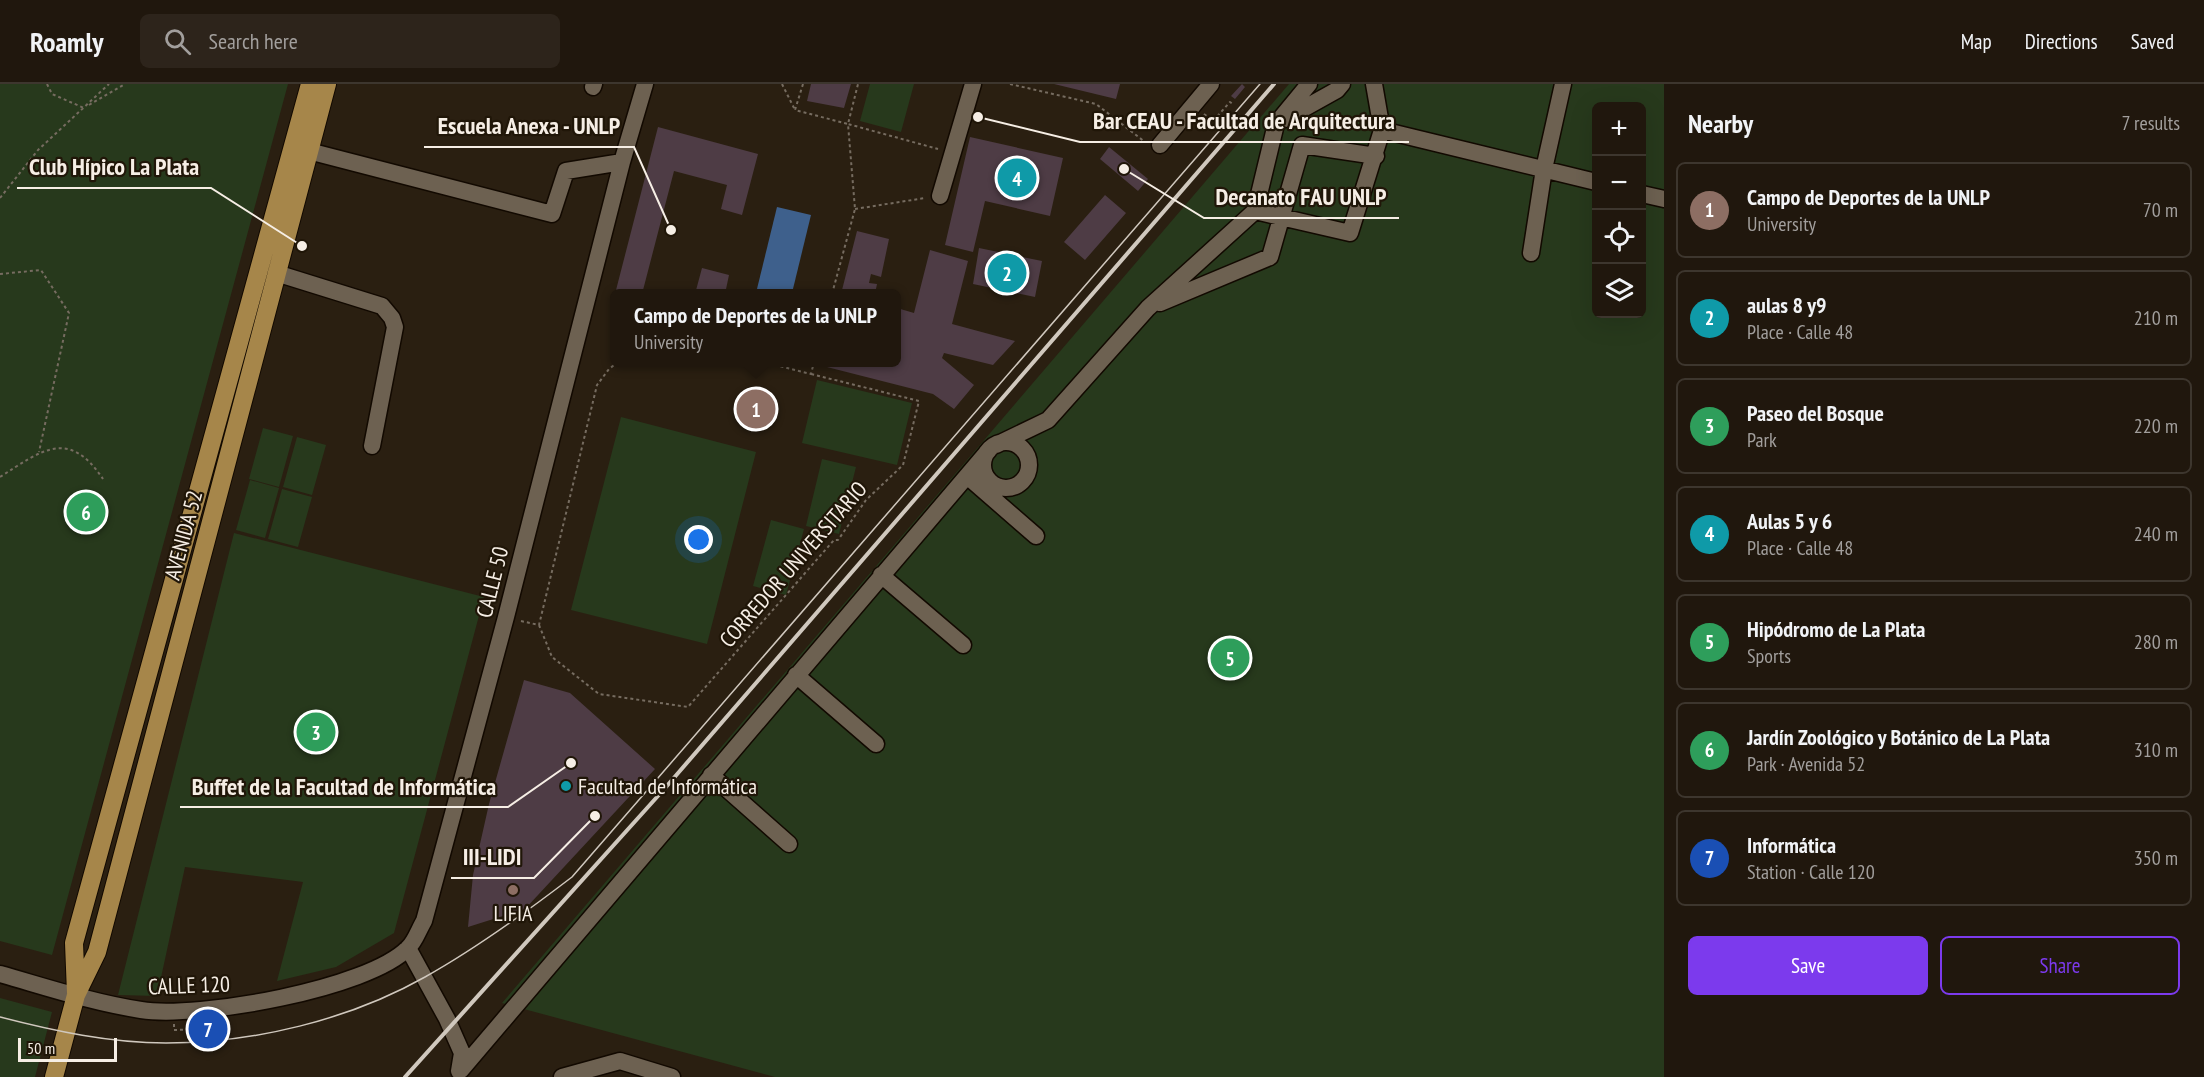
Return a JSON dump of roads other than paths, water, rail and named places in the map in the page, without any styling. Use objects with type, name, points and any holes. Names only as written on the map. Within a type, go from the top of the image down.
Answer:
[{"type":"main road","name":"AVENIDA 52","points":[[54,1077],[76,995],[97,952],[276,273],[301,149],[310,84]]},
{"type":"main road","name":"AVENIDA 52","points":[[76,995],[74,944],[301,149],[327,84]]},
{"type":"street","name":"CALLE 50","points":[[408,948],[424,921],[506,617],[622,162],[645,84]]},
{"type":"street","points":[[940,196],[973,84]]},
{"type":"street","points":[[1155,146],[1211,84]]},
{"type":"street","points":[[457,1073],[992,447],[1048,420],[1148,308],[1255,211],[1276,124],[1309,84]]},
{"type":"street","points":[[1276,124],[1337,90],[1342,84]]},
{"type":"street","points":[[1255,211],[1350,233],[1376,156],[1382,130],[1374,84]]},
{"type":"street","points":[[1530,253],[1544,169],[1563,84]]},
{"type":"street","points":[[1382,130],[1592,181]]},
{"type":"street","points":[[1148,308],[1270,257],[1302,145],[1376,156]]},
{"type":"street","points":[[301,149],[552,214],[566,171],[622,162]]},
{"type":"street","points":[[1646,195],[1664,199]]},
{"type":"street","points":[[276,273],[382,306],[392,318],[394,327],[372,446]]},
{"type":"street","points":[[1024,431],[1029,458],[1028,474],[1024,481],[1004,488],[991,483],[984,470],[983,463],[992,447],[1011,442],[1019,446],[1029,458]]},
{"type":"street","points":[[967,476],[1036,536]]},
{"type":"street","points":[[881,575],[963,645]]},
{"type":"street","points":[[796,675],[876,744]]},
{"type":"street","points":[[711,775],[789,844]]},
{"type":"street","points":[[408,948],[452,1028],[462,1053],[457,1073]]},
{"type":"street","name":"CALLE 120","points":[[0,974],[142,1010],[174,1012],[219,1010],[336,984],[377,968],[408,948]]},
{"type":"street","points":[[562,1077],[620,1061],[672,1077]]},
{"type":"water","points":[[777,207],[811,215],[793,289],[757,289]]},
{"type":"tram line","points":[[0,1017],[82,1035],[124,1041],[166,1043],[232,1039],[300,1026],[333,1017],[396,992],[463,954],[537,904],[572,877],[1260,84]]},
{"type":"railway","points":[[405,1077],[666,787],[1274,84]]},
{"type":"place","name":"Bar CEAU - Facultad de Arquitectura","points":[[978,117]]},
{"type":"place","name":"Decanato FAU UNLP","points":[[1124,169]]},
{"type":"place","name":"Aulas 5 y 6","points":[[1017,178]]},
{"type":"place","name":"Escuela Anexa - UNLP","points":[[671,230]]},
{"type":"place","name":"Club Hípico La Plata","points":[[302,246]]},
{"type":"place","name":"aulas 8 y9","points":[[1007,273]]},
{"type":"place","name":"Campo de Deportes de la UNLP","points":[[756,409]]},
{"type":"place","name":"Jardín Zoológico y Botánico de La Plata","points":[[86,512]]},
{"type":"place","name":"Hipódromo de La Plata","points":[[1230,658]]},
{"type":"place","name":"Paseo del Bosque","points":[[316,732]]},
{"type":"place","name":"Buffet de la Facultad de Informática","points":[[571,763]]},
{"type":"place","name":"Facultad de Informática","points":[[566,786]]},
{"type":"place","name":"III-LIDI","points":[[595,816]]},
{"type":"place","name":"LIFIA","points":[[513,890]]},
{"type":"place","name":"Informática","points":[[208,1029]]}]
